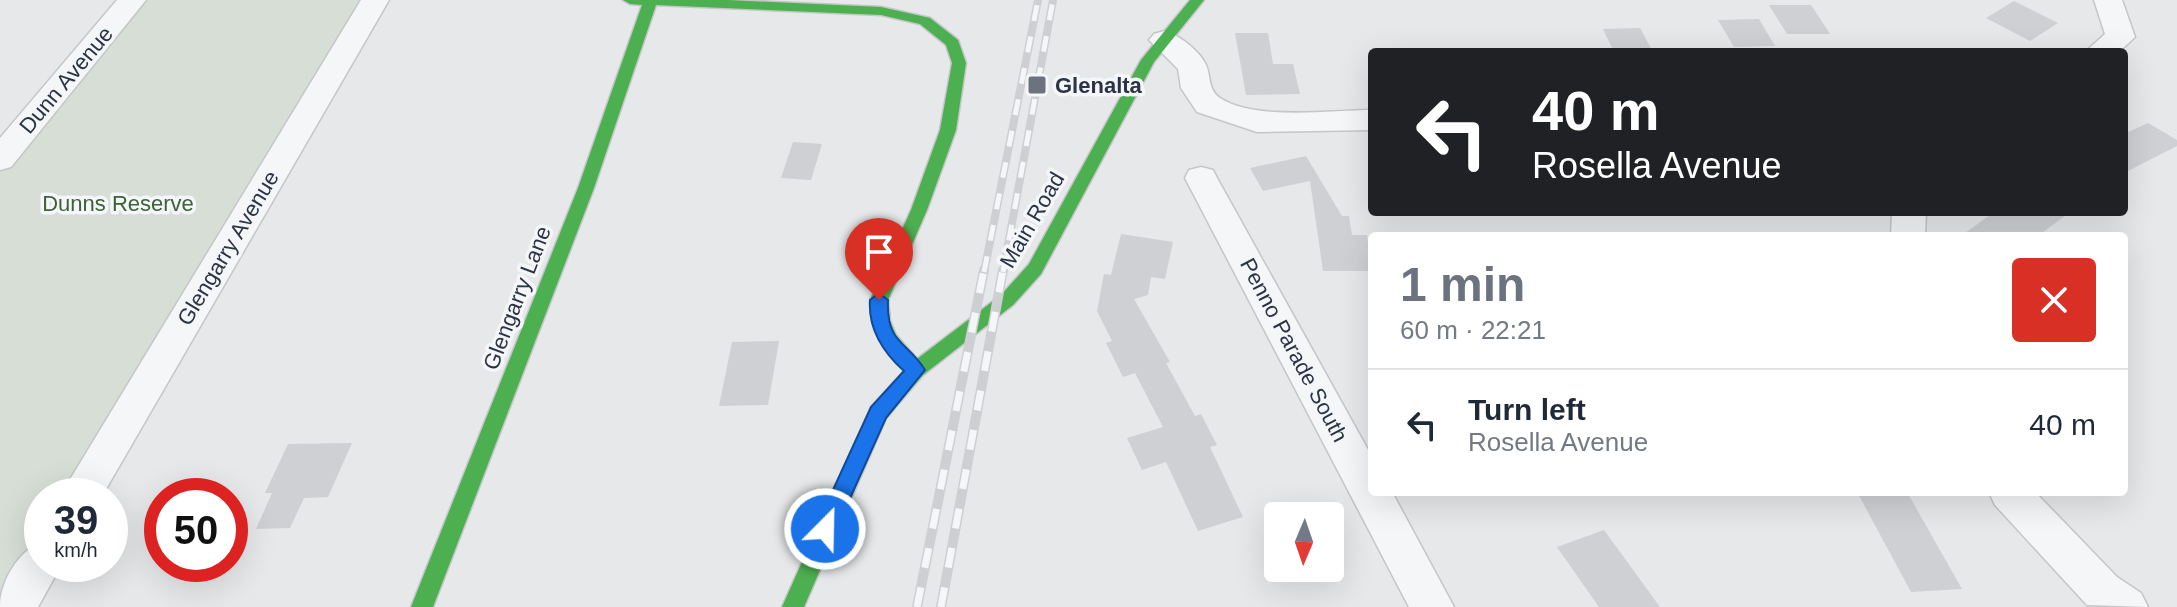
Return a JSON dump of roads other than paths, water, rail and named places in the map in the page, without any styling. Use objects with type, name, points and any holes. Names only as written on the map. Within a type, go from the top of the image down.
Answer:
[{"type":"street","name":"Dunn Avenue","points":[[0,159],[132,0]]},
{"type":"street","name":"Glengarry Avenue","points":[[91,478],[375,0]]},
{"type":"street","points":[[630,0],[869,9],[906,14],[934,25],[955,45],[959,65],[939,166],[879,300],[878,318],[894,351],[916,370]]},
{"type":"street","name":"Main Road","points":[[793,607],[878,413],[916,370],[1013,295],[1035,269],[1148,60],[1197,0]]},
{"type":"street","points":[[2108,0],[2110,45]]},
{"type":"street","name":"Glengarry Lane","points":[[422,607],[586,188],[650,3]]},
{"type":"street","points":[[1164,40],[1192,66],[1196,88],[1208,105],[1257,122],[1368,120]]},
{"type":"street","name":"Penno Parade South","points":[[1201,178],[1368,488]]},
{"type":"street","name":"Penno Parade South","points":[[1372,496],[1432,607]]},
{"type":"street","points":[[2013,496],[2102,591],[2126,607]]},
{"type":"street","points":[[14,607],[29,582]]},
{"type":"railway","points":[[984,272],[1038,0]]},
{"type":"railway","points":[[1003,272],[1053,0]]},
{"type":"railway","points":[[917,607],[984,270]]},
{"type":"railway","points":[[941,607],[1003,270]]},
{"type":"place","name":"Glenalta","points":[[1037,85]]},
{"type":"park label","name":"Dunns Reserve","points":[[118,203]]}]
